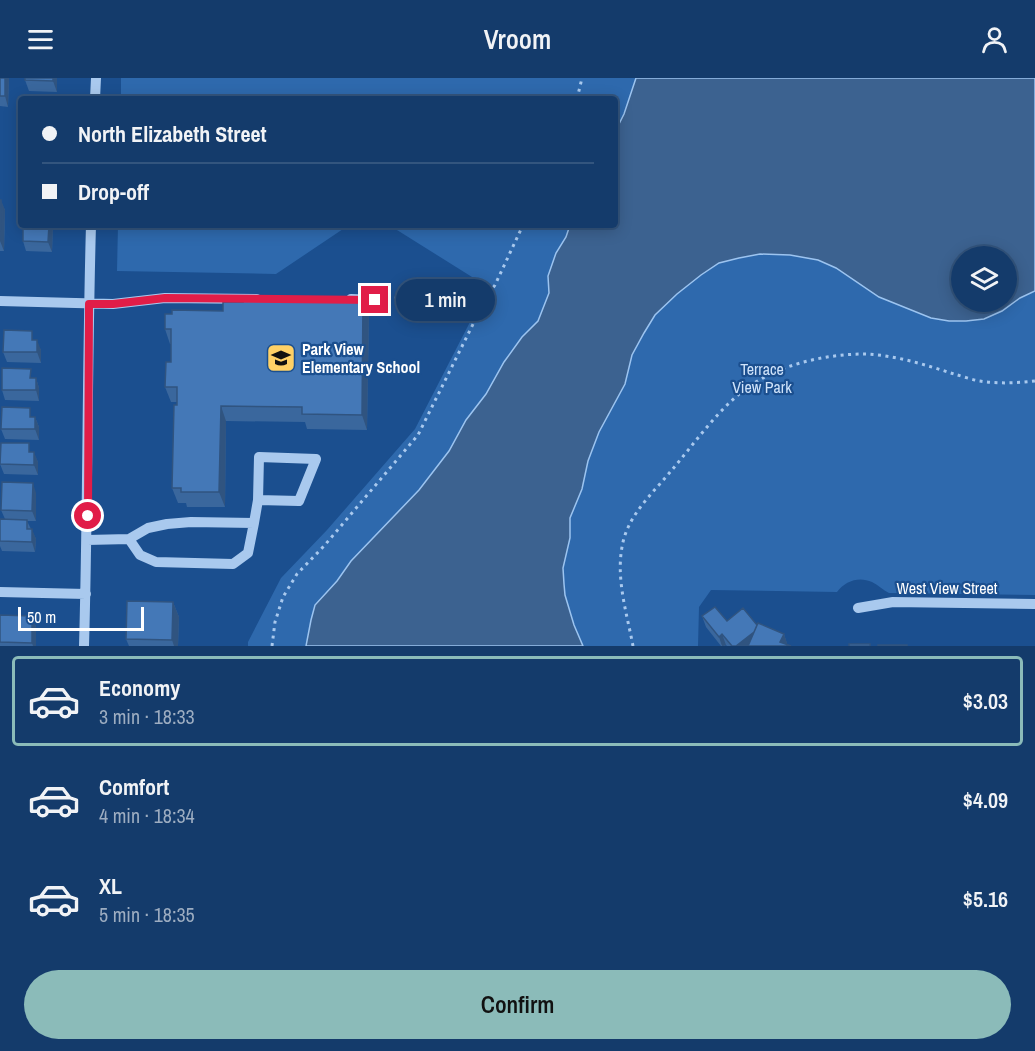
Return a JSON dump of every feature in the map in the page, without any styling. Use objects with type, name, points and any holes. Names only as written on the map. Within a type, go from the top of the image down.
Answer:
[{"type":"street","points":[[95,96],[96,78]]},
{"type":"street","points":[[84,646],[91,228]]},
{"type":"street","points":[[0,301],[113,304],[165,298],[270,299]]},
{"type":"street","points":[[340,299],[375,300]]},
{"type":"street","points":[[129,539],[140,555],[156,562],[233,564],[248,553],[258,500],[259,457],[316,459],[299,501],[258,500]]},
{"type":"street","points":[[87,540],[129,539],[148,528],[167,524],[254,523]]},
{"type":"street","points":[[0,592],[86,594]]},
{"type":"street","name":"West View Street","points":[[858,608],[893,602],[1035,604]]},
{"type":"path","points":[[578,96],[582,78]]},
{"type":"path","points":[[272,646],[275,622],[283,597],[297,574],[324,546],[418,435],[522,228]]},
{"type":"path","points":[[375,300],[463,291],[485,300]]},
{"type":"path","points":[[633,646],[621,577],[622,547],[630,521],[721,412],[756,382],[797,364],[866,354],[896,358],[980,381],[1010,383],[1035,381]]},
{"type":"green space","name":"Terrace View Park","points":[[121,78],[1035,78],[1035,595],[889,593],[872,582],[862,579],[848,582],[837,592],[711,590],[699,607],[698,646],[248,646],[281,578],[327,530],[415,429],[488,287],[394,228],[618,228],[618,96],[121,96]]},
{"type":"green space","points":[[118,228],[345,228],[276,274],[117,271]]},
{"type":"shaded area","points":[[636,78],[1035,78],[1035,291],[1017,300],[1017,246],[951,246],[951,312],[1000,312],[984,319],[966,321],[931,318],[879,297],[836,268],[818,260],[790,255],[760,254],[719,263],[677,294],[655,315],[632,355],[625,384],[599,432],[588,461],[582,489],[570,518],[570,538],[563,568],[565,595],[583,646],[306,646],[315,605],[337,581],[351,561],[419,490],[449,451],[466,420],[486,394],[504,362],[522,337],[538,321],[549,293],[548,276],[556,253],[569,228],[618,228],[618,126]]},
{"type":"building","points":[[0,78],[5,78],[5,96],[0,96]]},
{"type":"building","points":[[25,78],[53,78],[53,81],[25,80]]},
{"type":"building","points":[[23,228],[49,228],[48,242],[23,241]]},
{"type":"building","points":[[243,296],[363,298],[362,415],[302,414],[302,407],[221,406],[219,492],[181,492],[181,488],[172,488],[174,405],[177,405],[177,387],[165,387],[166,362],[171,362],[171,329],[165,329],[165,314],[172,314],[172,310],[223,311],[223,302],[243,302]]},
{"type":"building","points":[[4,330],[32,331],[32,340],[37,340],[37,352],[3,352]]},
{"type":"building","points":[[2,368],[31,369],[30,378],[36,378],[36,390],[2,390]]},
{"type":"building","points":[[2,407],[30,408],[30,417],[35,417],[35,429],[1,429]]},
{"type":"building","points":[[1,443],[29,443],[29,452],[34,452],[34,465],[0,464]]},
{"type":"building","points":[[2,482],[33,483],[32,511],[1,510]]},
{"type":"building","points":[[0,519],[27,520],[27,529],[32,529],[32,542],[0,541]]},
{"type":"building","points":[[127,601],[173,602],[172,640],[126,639]]},
{"type":"building","points":[[715,607],[727,621],[743,608],[757,625],[754,632],[736,646],[732,646],[722,634],[719,637],[702,616]]},
{"type":"building","points":[[0,615],[32,616],[32,643],[0,642]]},
{"type":"building","points":[[758,623],[784,634],[780,642],[791,646],[748,646]]},
{"type":"building","points":[[849,644],[870,644],[870,646],[849,646]]},
{"type":"building","points":[[907,645],[907,646],[878,646]]},
{"type":"place","name":"Park View Elementary School","points":[[281,358]]},
{"type":"route","points":[[88,516],[89,304],[113,304],[165,298],[375,300]]}]
